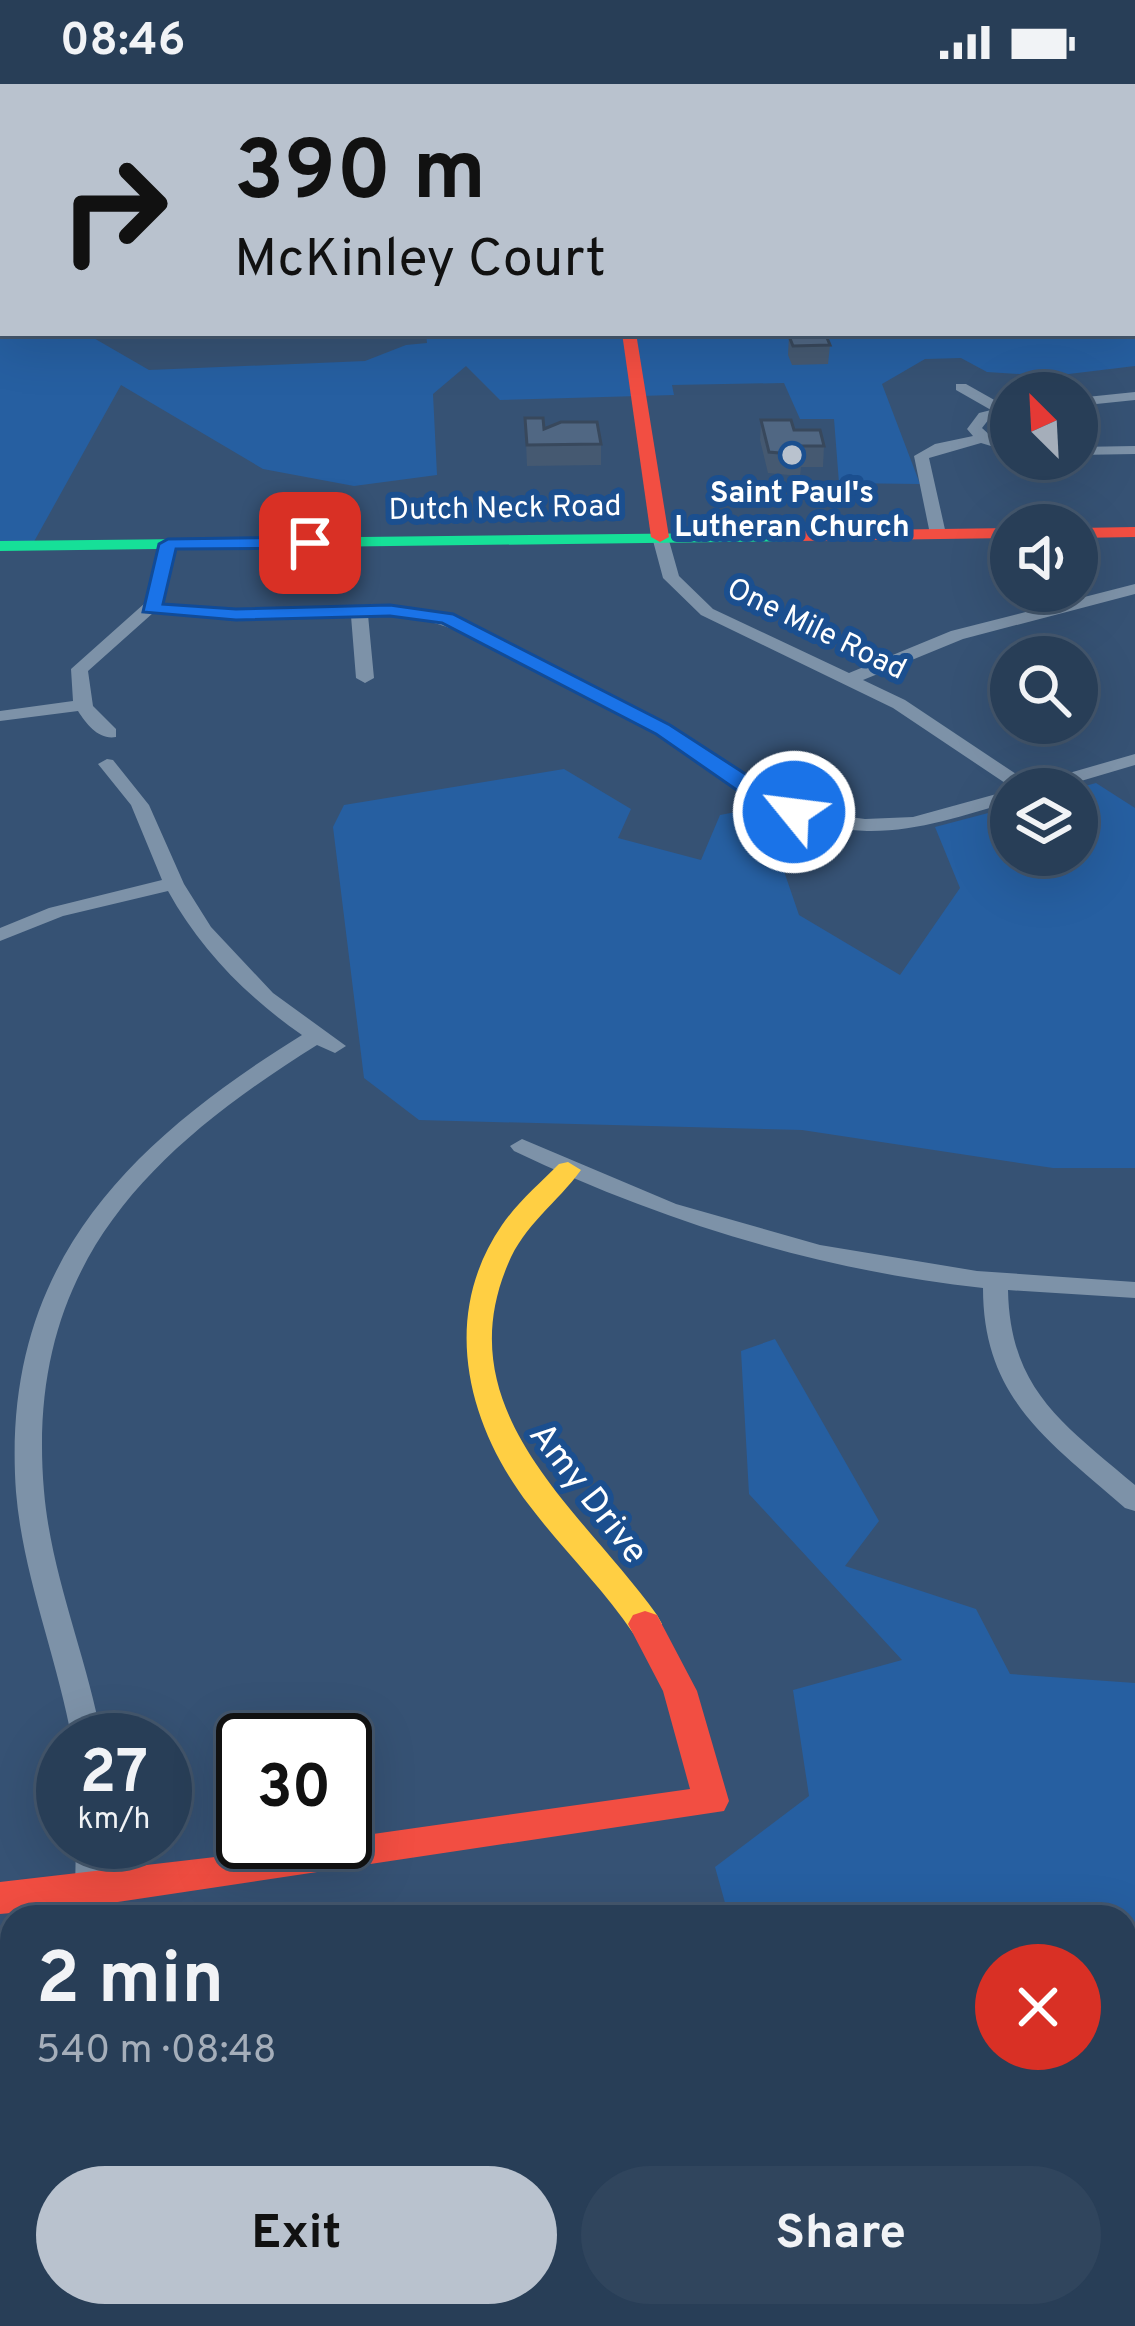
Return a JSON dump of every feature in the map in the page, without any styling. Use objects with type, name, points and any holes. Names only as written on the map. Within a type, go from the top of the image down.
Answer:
[{"type":"street","name":"One Mile Road","points":[[629,336],[660,537],[671,578],[692,602],[922,718],[998,768]]},
{"type":"street","points":[[962,387],[990,402]]},
{"type":"street","points":[[1098,399],[1135,395]]},
{"type":"street","points":[[983,439],[975,424],[990,417]]},
{"type":"street","points":[[938,534],[921,456],[940,447],[990,441]]},
{"type":"street","points":[[1098,451],[1135,450]]},
{"type":"street","points":[[1098,532],[1135,532]]},
{"type":"street","name":"Dutch Neck Road","points":[[0,546],[990,533]]},
{"type":"street","points":[[110,733],[93,724],[84,706],[80,669],[157,598],[168,544]]},
{"type":"street","points":[[848,680],[958,635],[1135,589]]},
{"type":"street","points":[[149,608],[236,614],[417,612],[462,623],[663,730],[758,795],[794,812],[840,822],[892,825],[936,819],[990,802]]},
{"type":"street","points":[[359,610],[365,678]]},
{"type":"street","points":[[0,716],[84,706]]},
{"type":"street","points":[[1098,770],[1135,759]]},
{"type":"street","points":[[83,1713],[30,1492],[32,1394],[51,1304],[91,1230],[150,1154],[210,1101],[325,1041],[227,960],[204,933],[174,883],[138,794],[107,764]]},
{"type":"street","points":[[0,935],[56,912],[174,883]]},
{"type":"street","points":[[522,1146],[645,1202],[865,1262],[995,1283],[1135,1290]]},
{"type":"street","name":"Amy Drive","points":[[91,1890],[711,1802],[691,1719],[651,1631],[512,1459],[483,1394],[476,1330],[488,1275],[515,1226],[568,1170]]},
{"type":"street","points":[[995,1283],[997,1336],[1021,1392],[1067,1446],[1135,1501]]},
{"type":"street","points":[[0,1898],[91,1890],[91,1869]]},
{"type":"shaded area","points":[[0,336],[90,336],[149,370],[365,361],[406,345],[427,343],[426,336],[1135,336],[1135,366],[1085,372],[990,372],[961,358],[925,359],[882,384],[920,484],[839,483],[834,419],[800,419],[784,383],[672,385],[674,395],[500,400],[466,366],[433,394],[437,475],[354,486],[263,469],[121,385],[31,547],[0,547]]},
{"type":"shaded area","points":[[564,769],[631,809],[618,838],[701,860],[720,815],[762,807],[799,915],[900,975],[960,888],[935,827],[990,813],[990,876],[1098,876],[1098,784],[1135,808],[1135,1168],[1053,1168],[802,1130],[419,1120],[364,1078],[333,827],[344,805]]},
{"type":"shaded area","points":[[775,1339],[879,1521],[845,1566],[976,1609],[1010,1674],[1135,1683],[1135,1905],[726,1905],[715,1867],[809,1796],[793,1690],[902,1660],[749,1494],[741,1351]]},
{"type":"building","points":[[789,336],[826,336],[830,345],[793,346]]},
{"type":"building","points":[[525,418],[543,418],[544,429],[561,422],[597,422],[601,444],[527,445]]},
{"type":"building","points":[[761,420],[791,420],[794,430],[820,430],[824,446],[799,446],[802,455],[769,452]]},
{"type":"traffic: fast","points":[[0,546],[799,536]]},
{"type":"traffic: slow","points":[[568,1170],[518,1223],[494,1264],[483,1298],[481,1367],[501,1434],[518,1466],[645,1624]]},
{"type":"traffic: jam","points":[[629,336],[660,537]]},
{"type":"traffic: jam","points":[[1098,533],[1135,532]]},
{"type":"traffic: jam","points":[[799,536],[990,533]]},
{"type":"traffic: jam","points":[[0,1898],[91,1890],[711,1801],[680,1691],[645,1624]]},
{"type":"place","name":"Saint Paul's Lutheran Church","points":[[792,455]]},
{"type":"route","points":[[310,543],[168,544],[157,598],[149,608],[236,614],[390,610],[447,618],[663,730],[758,795],[794,812]]}]
